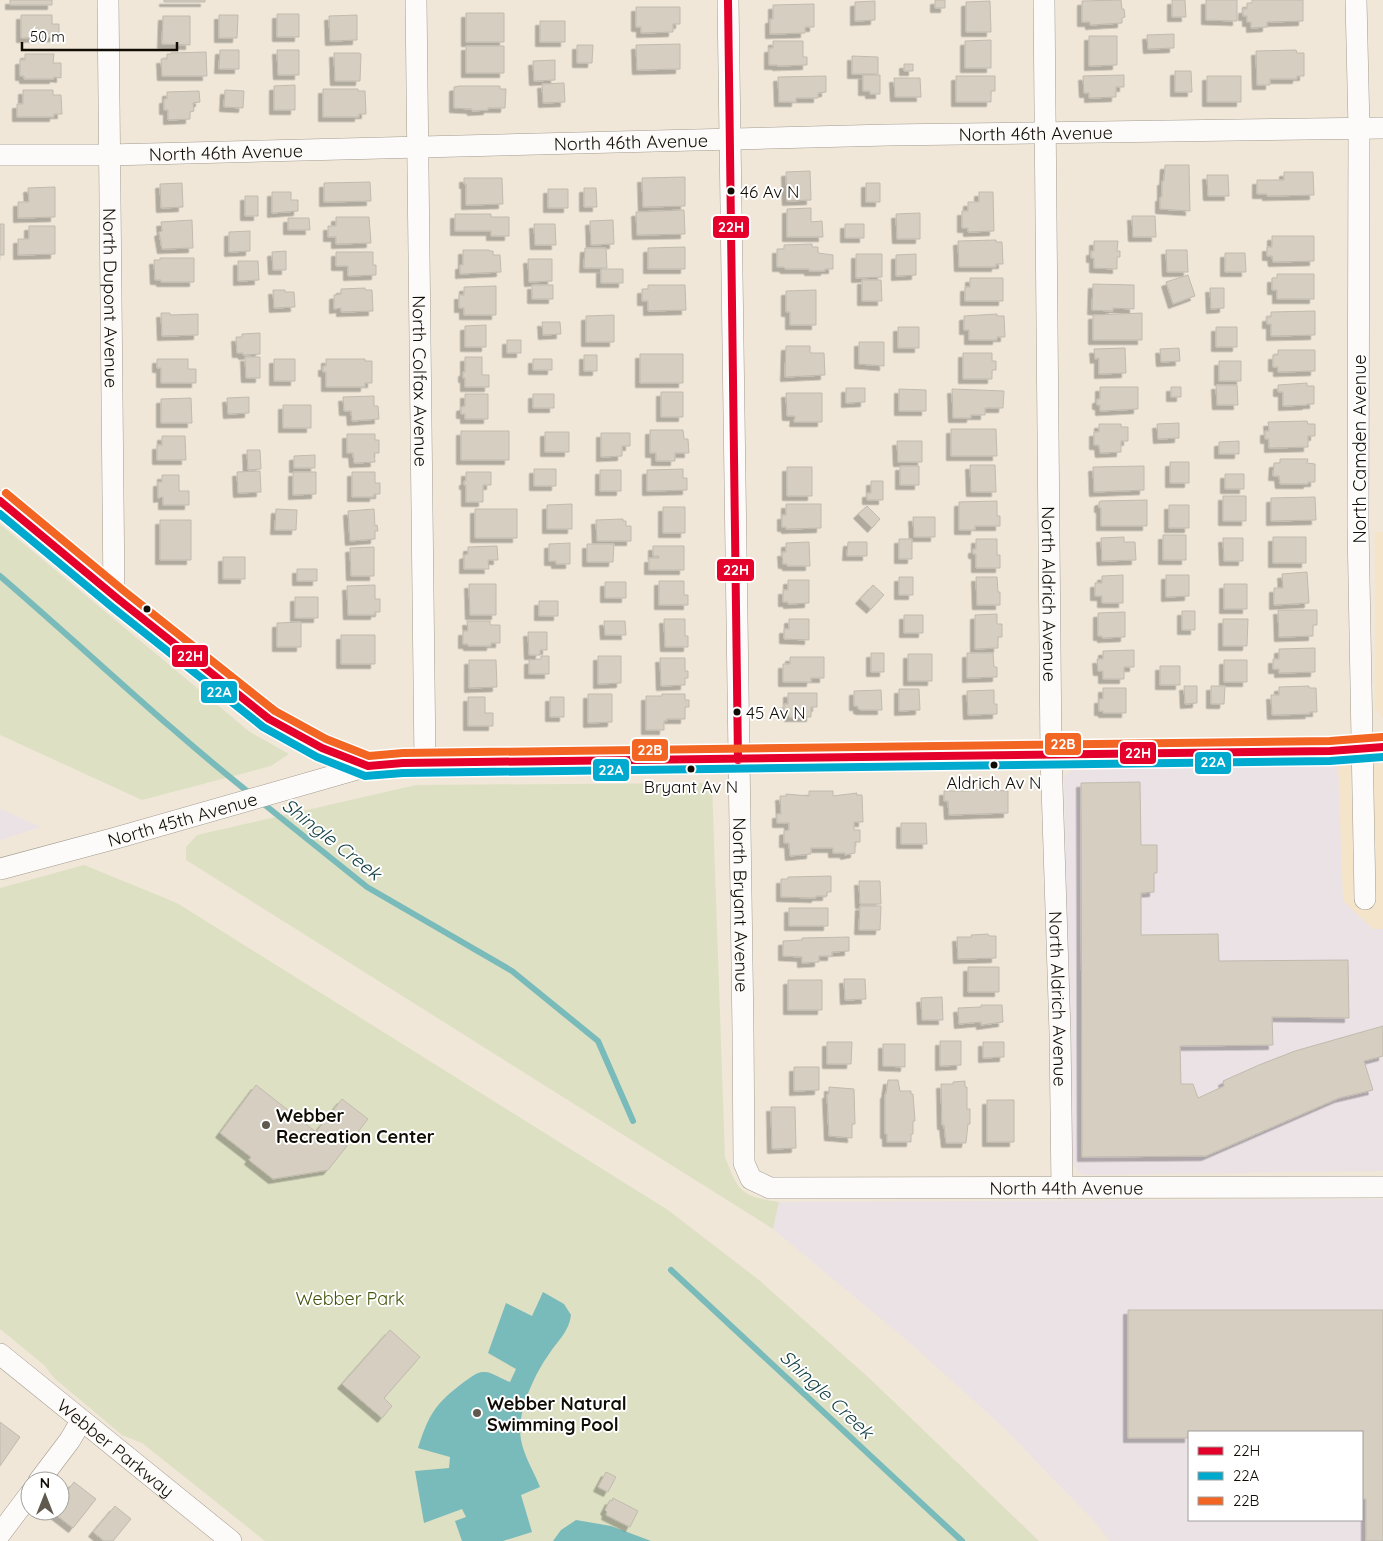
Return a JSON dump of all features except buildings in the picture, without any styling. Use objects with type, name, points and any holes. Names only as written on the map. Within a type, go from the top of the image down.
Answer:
[{"type":"street","name":"North Dupont Avenue","points":[[108,0],[114,596]]},
{"type":"street","name":"North Colfax Avenue","points":[[416,0],[425,763]]},
{"type":"street","name":"North Bryant Avenue","points":[[728,0],[744,1163],[752,1178]]},
{"type":"street","name":"North Aldrich Avenue","points":[[1044,0],[1052,755],[1062,1188]]},
{"type":"street","name":"North Camden Avenue","points":[[1356,0],[1359,128],[1358,525],[1365,899]]},
{"type":"street","name":"North 46th Avenue","points":[[0,155],[109,155],[729,139],[1383,128]]},
{"type":"street","points":[[0,501],[114,596],[269,719],[322,748],[368,766]]},
{"type":"street","name":"North 45th Avenue","points":[[0,869],[178,821],[368,766],[425,763],[1362,750],[1383,747]]},
{"type":"street","name":"North 44th Avenue","points":[[752,1178],[770,1188],[1383,1187]]},
{"type":"street","name":"Webber Parkway","points":[[0,1354],[230,1541]]},
{"type":"street","points":[[47,1471],[70,1440],[81,1421]]},
{"type":"street","points":[[0,1534],[20,1507]]},
{"type":"shaded area","points":[[1375,532],[1383,532],[1383,718],[1375,708]]},
{"type":"shaded area","points":[[1383,764],[1383,929],[1373,929],[1343,901],[1338,765]]},
{"type":"shaded area","points":[[1338,765],[1343,901],[1373,929],[1383,929],[1383,1171],[1088,1175],[1079,1173],[1072,1162],[1065,775],[1073,770]]},
{"type":"shaded area","points":[[0,809],[41,827],[0,840]]},
{"type":"shaded area","points":[[1383,1199],[1383,1541],[1110,1541],[1094,1521],[1003,1427],[909,1342],[773,1229],[779,1202]]},
{"type":"green space","points":[[0,524],[250,732],[289,754],[271,766],[142,800],[0,735]]},
{"type":"green space","points":[[712,783],[725,1157],[734,1178],[743,1190],[756,1197],[779,1202],[773,1229],[186,860],[186,847],[197,835],[416,785]]},
{"type":"green space","name":"Webber Park","points":[[84,865],[177,903],[668,1210],[759,1280],[867,1376],[1039,1541],[265,1541],[142,1443],[122,1435],[54,1378],[44,1365],[0,1329],[0,888]]},
{"type":"water","name":"Webber Natural Swimming Pool","points":[[543,1292],[564,1304],[571,1315],[566,1331],[543,1363],[532,1384],[521,1419],[522,1446],[540,1487],[521,1495],[532,1532],[503,1541],[462,1541],[455,1521],[466,1517],[462,1509],[424,1523],[415,1471],[449,1468],[450,1457],[418,1448],[434,1410],[446,1397],[471,1377],[482,1372],[488,1372],[510,1382],[516,1369],[488,1353],[506,1303],[532,1316]]},
{"type":"water","points":[[576,1520],[611,1526],[651,1541],[553,1541],[561,1530]]},
{"type":"waterway","name":"Shingle Creek","points":[[0,576],[156,715],[252,795]]},
{"type":"waterway","name":"Shingle Creek","points":[[260,801],[367,887],[512,971],[598,1041],[633,1121]]},
{"type":"waterway","name":"Shingle Creek","points":[[671,1270],[962,1541]]},
{"type":"transit line","name":"22H","points":[[728,0],[738,760]]},
{"type":"transit line","name":"22B","points":[[6,493],[124,591],[275,711],[326,739],[369,756],[403,753],[1330,741],[1382,737]]},
{"type":"transit line","name":"22H","points":[[0,501],[118,599],[269,719],[322,748],[368,766],[403,763],[1330,751],[1383,747]]},
{"type":"transit line","name":"22A","points":[[0,514],[112,607],[263,727],[317,757],[365,776],[403,773],[1330,761],[1383,757]]},
{"type":"place","name":"46 Av N","points":[[731,191]]},
{"type":"place","name":"45 Av N","points":[[737,712]]},
{"type":"place","name":"Aldrich Av N","points":[[994,765]]},
{"type":"place","name":"Bryant Av N","points":[[691,769]]},
{"type":"place","name":"Webber Recreation Center","points":[[266,1125]]},
{"type":"place","name":"Webber Natural Swimming Pool","points":[[477,1413]]}]
